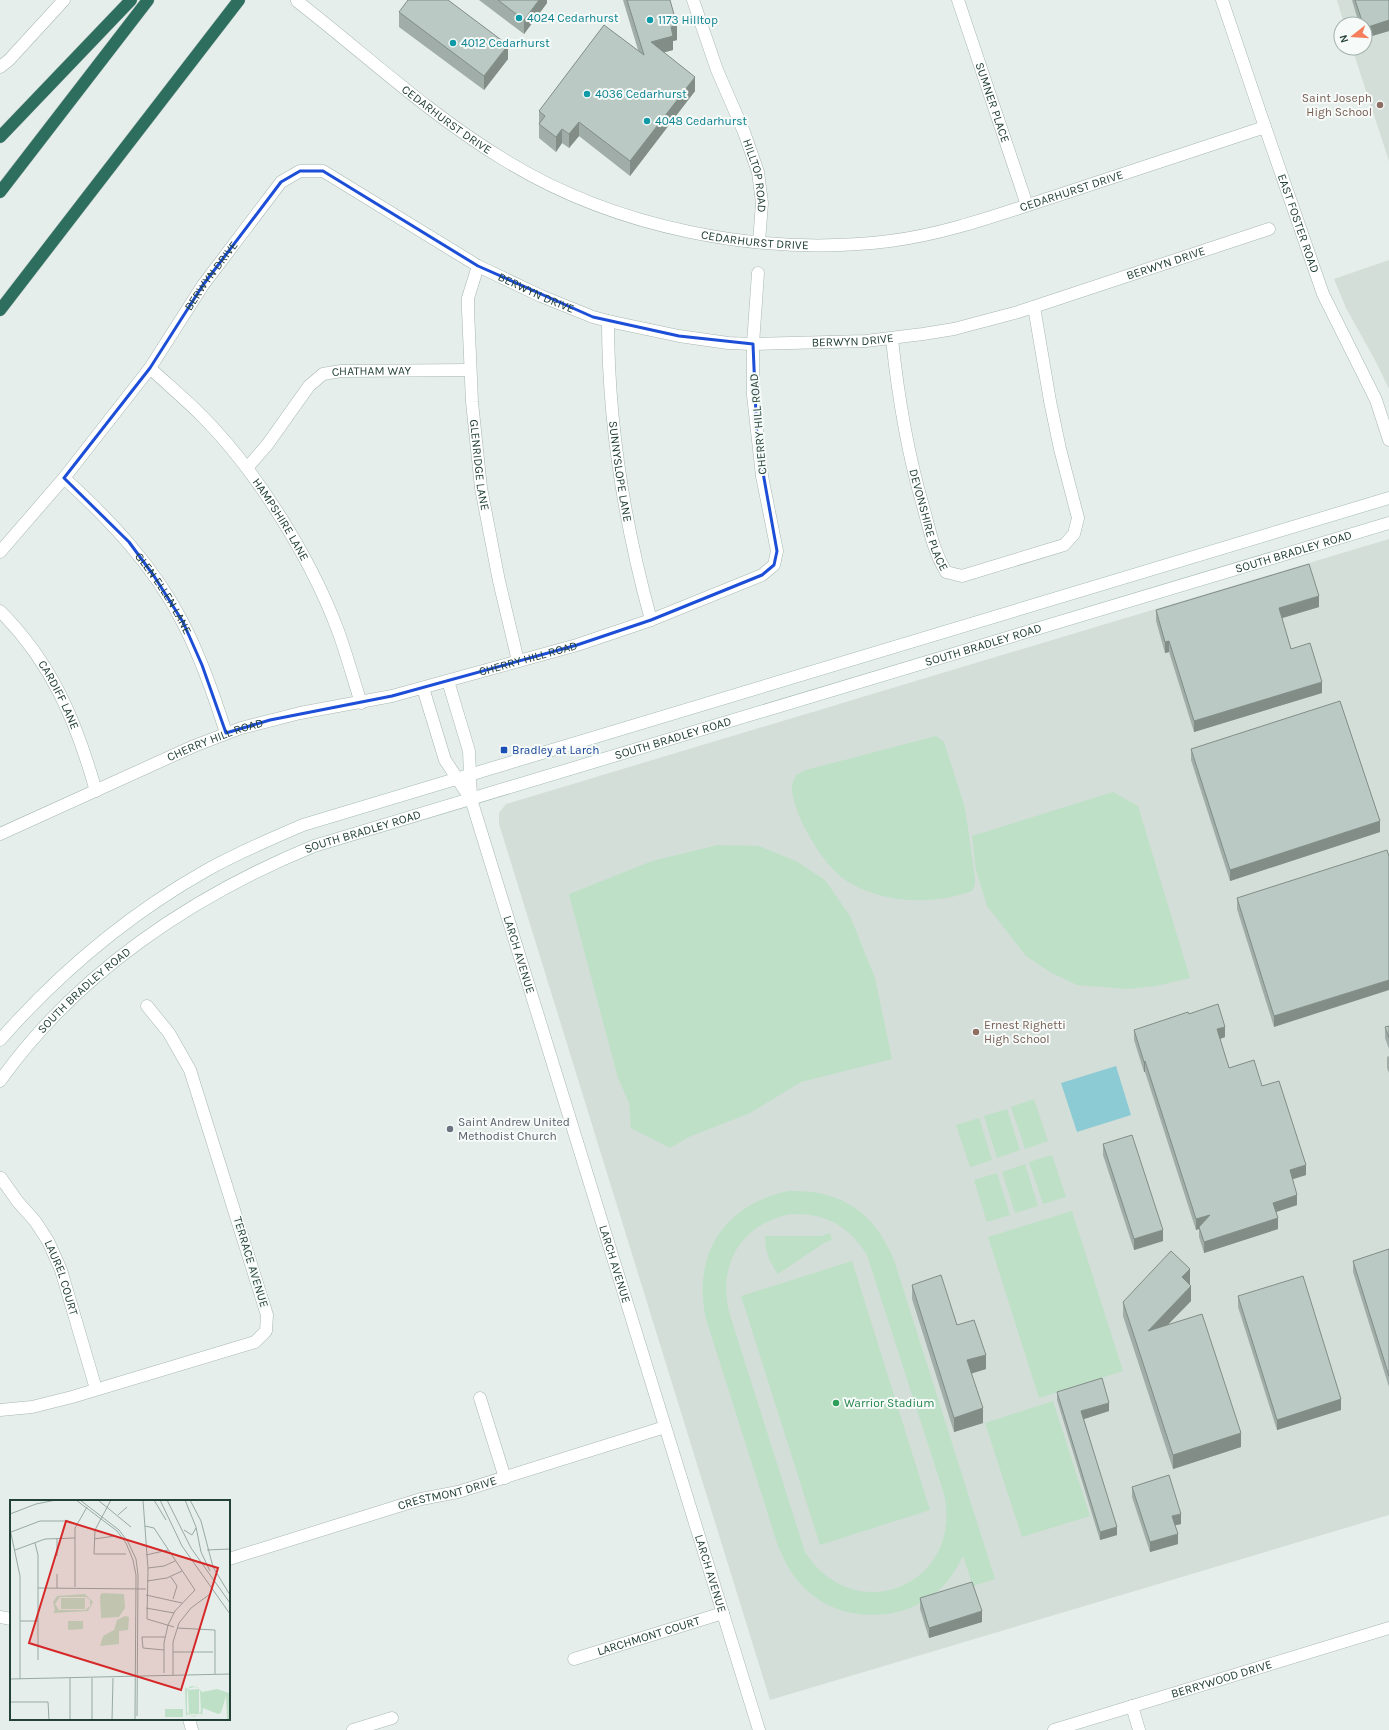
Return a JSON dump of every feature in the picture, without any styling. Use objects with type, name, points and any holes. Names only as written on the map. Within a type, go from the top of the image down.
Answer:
[{"type":"highway","points":[[0,137],[130,0]]},
{"type":"highway","points":[[0,192],[148,0]]},
{"type":"highway","points":[[0,310],[239,0]]},
{"type":"street","points":[[0,67],[9,60],[64,0]]},
{"type":"street","name":"HILLTOP ROAD","points":[[693,0],[717,70],[744,132],[758,172],[762,203],[759,242]]},
{"type":"street","name":"SUMNER PLACE","points":[[958,0],[1028,205]]},
{"type":"street","name":"EAST FOSTER ROAD","points":[[1222,0],[1323,294],[1376,400],[1389,440]]},
{"type":"street","name":"CEDARHURST DRIVE","points":[[297,1],[436,113],[486,148],[532,176],[582,199],[656,225],[699,234],[759,242],[818,245],[890,241],[949,230],[1265,127]]},
{"type":"street","name":"BERWYN DRIVE","points":[[0,552],[64,478],[150,368],[203,285],[281,182],[300,170],[323,172],[478,266],[541,296],[608,321],[679,336],[728,343],[815,344],[892,338],[954,329],[1034,307],[1269,229]]},
{"type":"street","name":"GLENRIDGE LANE","points":[[478,266],[468,298],[470,370],[475,440],[481,488],[498,581],[518,661]]},
{"type":"street","name":"CHERRY HILL ROAD","points":[[0,834],[226,733],[300,713],[361,703],[423,688],[577,645],[651,620],[762,575],[774,565],[777,551],[760,462],[753,395],[753,344],[758,273]]},
{"type":"street","name":"DEVONSHIRE PLACE","points":[[892,338],[903,426],[912,469],[936,555],[946,572],[962,576],[1064,545],[1074,534],[1078,518],[1060,449],[1034,307]]},
{"type":"street","name":"SUNNYSLOPE LANE","points":[[608,321],[608,360],[611,405],[620,480],[634,555],[651,620]]},
{"type":"street","name":"HAMPSHIRE LANE","points":[[150,368],[202,416],[247,468],[303,554],[321,590],[337,628],[361,703]]},
{"type":"street","name":"CHATHAM WAY","points":[[247,468],[267,444],[309,386],[323,374],[341,371],[470,370]]},
{"type":"street","name":"GLEN ELLEN LANE","points":[[64,478],[96,507],[128,542],[154,576],[183,622],[202,665],[226,733]]},
{"type":"street","name":"SOUTH BRADLEY ROAD","points":[[0,1040],[39,998],[74,965],[109,936],[170,893],[206,870],[302,825],[1389,498]]},
{"type":"street","name":"SOUTH BRADLEY ROAD","points":[[0,1081],[36,1037],[89,983],[156,930],[186,910],[243,877],[276,861],[314,846],[1389,523]]},
{"type":"street","name":"CARDIFF LANE","points":[[0,611],[35,652],[58,689],[74,723],[96,791]]},
{"type":"street","points":[[448,681],[469,751],[471,799]]},
{"type":"street","points":[[423,688],[445,760],[471,799]]},
{"type":"street","name":"LARCH AVENUE","points":[[471,799],[759,1730]]},
{"type":"street","name":"TERRACE AVENUE","points":[[0,1410],[32,1407],[255,1342],[266,1331],[268,1315],[190,1070],[170,1033],[147,1006]]},
{"type":"street","name":"LAUREL COURT","points":[[1,1178],[18,1202],[35,1220],[48,1241],[61,1270],[96,1389]]},
{"type":"street","points":[[480,1398],[505,1478]]},
{"type":"street","name":"CRESTMONT DRIVE","points":[[230,1559],[421,1500],[458,1492],[505,1478],[665,1427]]},
{"type":"street","name":"LARCHMONT COURT","points":[[574,1659],[723,1613]]},
{"type":"street","points":[[0,1617],[10,1619]]},
{"type":"street","name":"BERRYWOOD DRIVE","points":[[1054,1730],[1389,1628]]},
{"type":"street","points":[[1132,1706],[1139,1730]]},
{"type":"street","points":[[354,1730],[392,1718]]},
{"type":"street","points":[[189,1720],[192,1730]]},
{"type":"highlighted area","points":[[300,171],[323,171],[478,266],[593,317],[679,336],[753,344],[757,439],[777,551],[774,565],[762,575],[651,620],[577,645],[392,696],[270,720],[226,733],[202,665],[183,622],[154,576],[129,542],[64,478],[150,368],[203,285],[281,182]]},
{"type":"shaded area","name":"Saint Joseph High School","points":[[1337,0],[1389,0],[1389,161],[1355,56],[1373,56],[1373,16],[1342,16]]},
{"type":"shaded area","points":[[1389,260],[1389,389],[1375,360],[1346,308],[1334,279]]},
{"type":"shaded area","name":"Ernest Righetti High School","points":[[1389,539],[1389,1515],[770,1700],[499,824],[499,813],[506,804]]},
{"type":"green space","points":[[936,736],[944,742],[965,808],[975,878],[975,885],[972,891],[942,899],[910,900],[879,895],[850,883],[837,873],[825,860],[814,845],[804,826],[792,791],[792,784],[796,775],[806,770]]},
{"type":"green space","points":[[1113,792],[1138,806],[1190,978],[1156,986],[1127,989],[1077,985],[1050,972],[1026,956],[987,906],[976,870],[972,836]]},
{"type":"green space","points":[[718,845],[759,846],[796,861],[825,880],[850,916],[875,978],[892,1059],[801,1082],[750,1113],[689,1137],[670,1148],[631,1128],[629,1103],[618,1078],[569,894],[652,861]]},
{"type":"green space","points":[[1034,1099],[1048,1141],[1025,1149],[1011,1107]]},
{"type":"green space","points":[[1007,1109],[1020,1150],[997,1158],[984,1116]]},
{"type":"green space","points":[[979,1118],[992,1160],[970,1167],[956,1125]]},
{"type":"green space","points":[[1052,1155],[1066,1197],[1043,1204],[1029,1162]]},
{"type":"green space","points":[[1025,1164],[1038,1206],[1015,1213],[1002,1172]]},
{"type":"green space","points":[[997,1173],[1010,1215],[987,1222],[974,1180]]},
{"type":"green space","points":[[788,1191],[807,1191],[824,1194],[839,1199],[853,1206],[865,1216],[876,1228],[886,1243],[894,1260],[995,1579],[973,1586],[963,1556],[948,1581],[928,1598],[909,1608],[888,1614],[867,1615],[846,1612],[827,1604],[809,1592],[789,1569],[778,1546],[706,1319],[703,1296],[704,1274],[709,1254],[717,1236],[730,1221],[746,1208],[765,1198]],"holes":[[[790,1214],[815,1216],[835,1223],[852,1236],[867,1255],[944,1494],[946,1526],[938,1552],[922,1573],[901,1586],[876,1592],[851,1589],[826,1576],[805,1552],[729,1312],[726,1294],[727,1278],[731,1262],[737,1249],[746,1237],[758,1227],[773,1219]]]},
{"type":"green space","points":[[1072,1211],[1123,1371],[1039,1398],[988,1237]]},
{"type":"green space","points":[[830,1233],[832,1240],[824,1243],[778,1274],[772,1265],[768,1256],[765,1236],[822,1236]]},
{"type":"green space","name":"Warrior Stadium","points":[[852,1261],[930,1510],[820,1545],[741,1296]]},
{"type":"green space","points":[[1053,1401],[1090,1516],[1022,1537],[985,1423]]},
{"type":"water","points":[[1116,1066],[1131,1115],[1077,1132],[1061,1083]]},
{"type":"building","name":"4012 Cedarhurst","points":[[408,0],[448,0],[508,45],[484,76],[399,12]]},
{"type":"building","points":[[498,0],[539,0],[524,20]]},
{"type":"building","points":[[627,0],[670,0],[677,25],[671,27],[673,36],[651,42],[695,77],[630,161],[579,122],[569,134],[562,129],[556,137],[539,124],[545,116],[539,111],[604,25],[644,55]]},
{"type":"building","points":[[1355,0],[1389,0],[1389,20],[1373,25],[1373,16],[1360,16]]},
{"type":"building","points":[[1309,564],[1319,596],[1279,608],[1291,649],[1310,643],[1322,682],[1194,721],[1169,641],[1165,642],[1156,610]]},
{"type":"building","points":[[1340,701],[1380,821],[1230,870],[1191,749]]},
{"type":"building","points":[[1387,850],[1389,856],[1389,980],[1274,1016],[1237,898]]},
{"type":"building","points":[[1218,1004],[1225,1027],[1217,1029],[1229,1068],[1254,1060],[1262,1086],[1279,1081],[1306,1165],[1290,1170],[1297,1195],[1273,1203],[1278,1218],[1204,1242],[1199,1227],[1210,1215],[1196,1219],[1134,1030],[1188,1012],[1189,1014]]},
{"type":"building","points":[[1389,1026],[1389,1038],[1385,1027]]},
{"type":"building","points":[[1132,1135],[1163,1230],[1134,1239],[1103,1144]]},
{"type":"building","points":[[1389,1249],[1389,1376],[1353,1261]]},
{"type":"building","points":[[1171,1251],[1190,1269],[1182,1277],[1191,1286],[1148,1331],[1202,1314],[1241,1433],[1173,1455],[1123,1302]]},
{"type":"building","points":[[941,1275],[957,1325],[974,1320],[986,1355],[967,1360],[983,1408],[954,1418],[912,1285]]},
{"type":"building","points":[[1303,1276],[1341,1399],[1277,1420],[1238,1296]]},
{"type":"building","points":[[1102,1378],[1109,1403],[1081,1411],[1117,1527],[1100,1532],[1057,1392]]},
{"type":"building","points":[[1169,1475],[1181,1514],[1172,1516],[1178,1534],[1150,1542],[1132,1487]]},
{"type":"building","points":[[972,1582],[982,1611],[929,1628],[920,1598]]},
{"type":"place","name":"4024 Cedarhurst","points":[[519,18]]},
{"type":"place","name":"1173 Hilltop","points":[[650,20]]},
{"type":"place","name":"4012 Cedarhurst","points":[[453,43]]},
{"type":"place","name":"4036 Cedarhurst","points":[[587,94]]},
{"type":"place","name":"Saint Joseph High School","points":[[1380,105]]},
{"type":"place","name":"4048 Cedarhurst","points":[[647,121]]},
{"type":"place","name":"Bradley at Larch","points":[[504,750]]},
{"type":"place","name":"Ernest Righetti High School","points":[[976,1032]]},
{"type":"place","name":"Saint Andrew United Methodist Church","points":[[450,1129]]},
{"type":"place","name":"Warrior Stadium","points":[[836,1403]]}]
